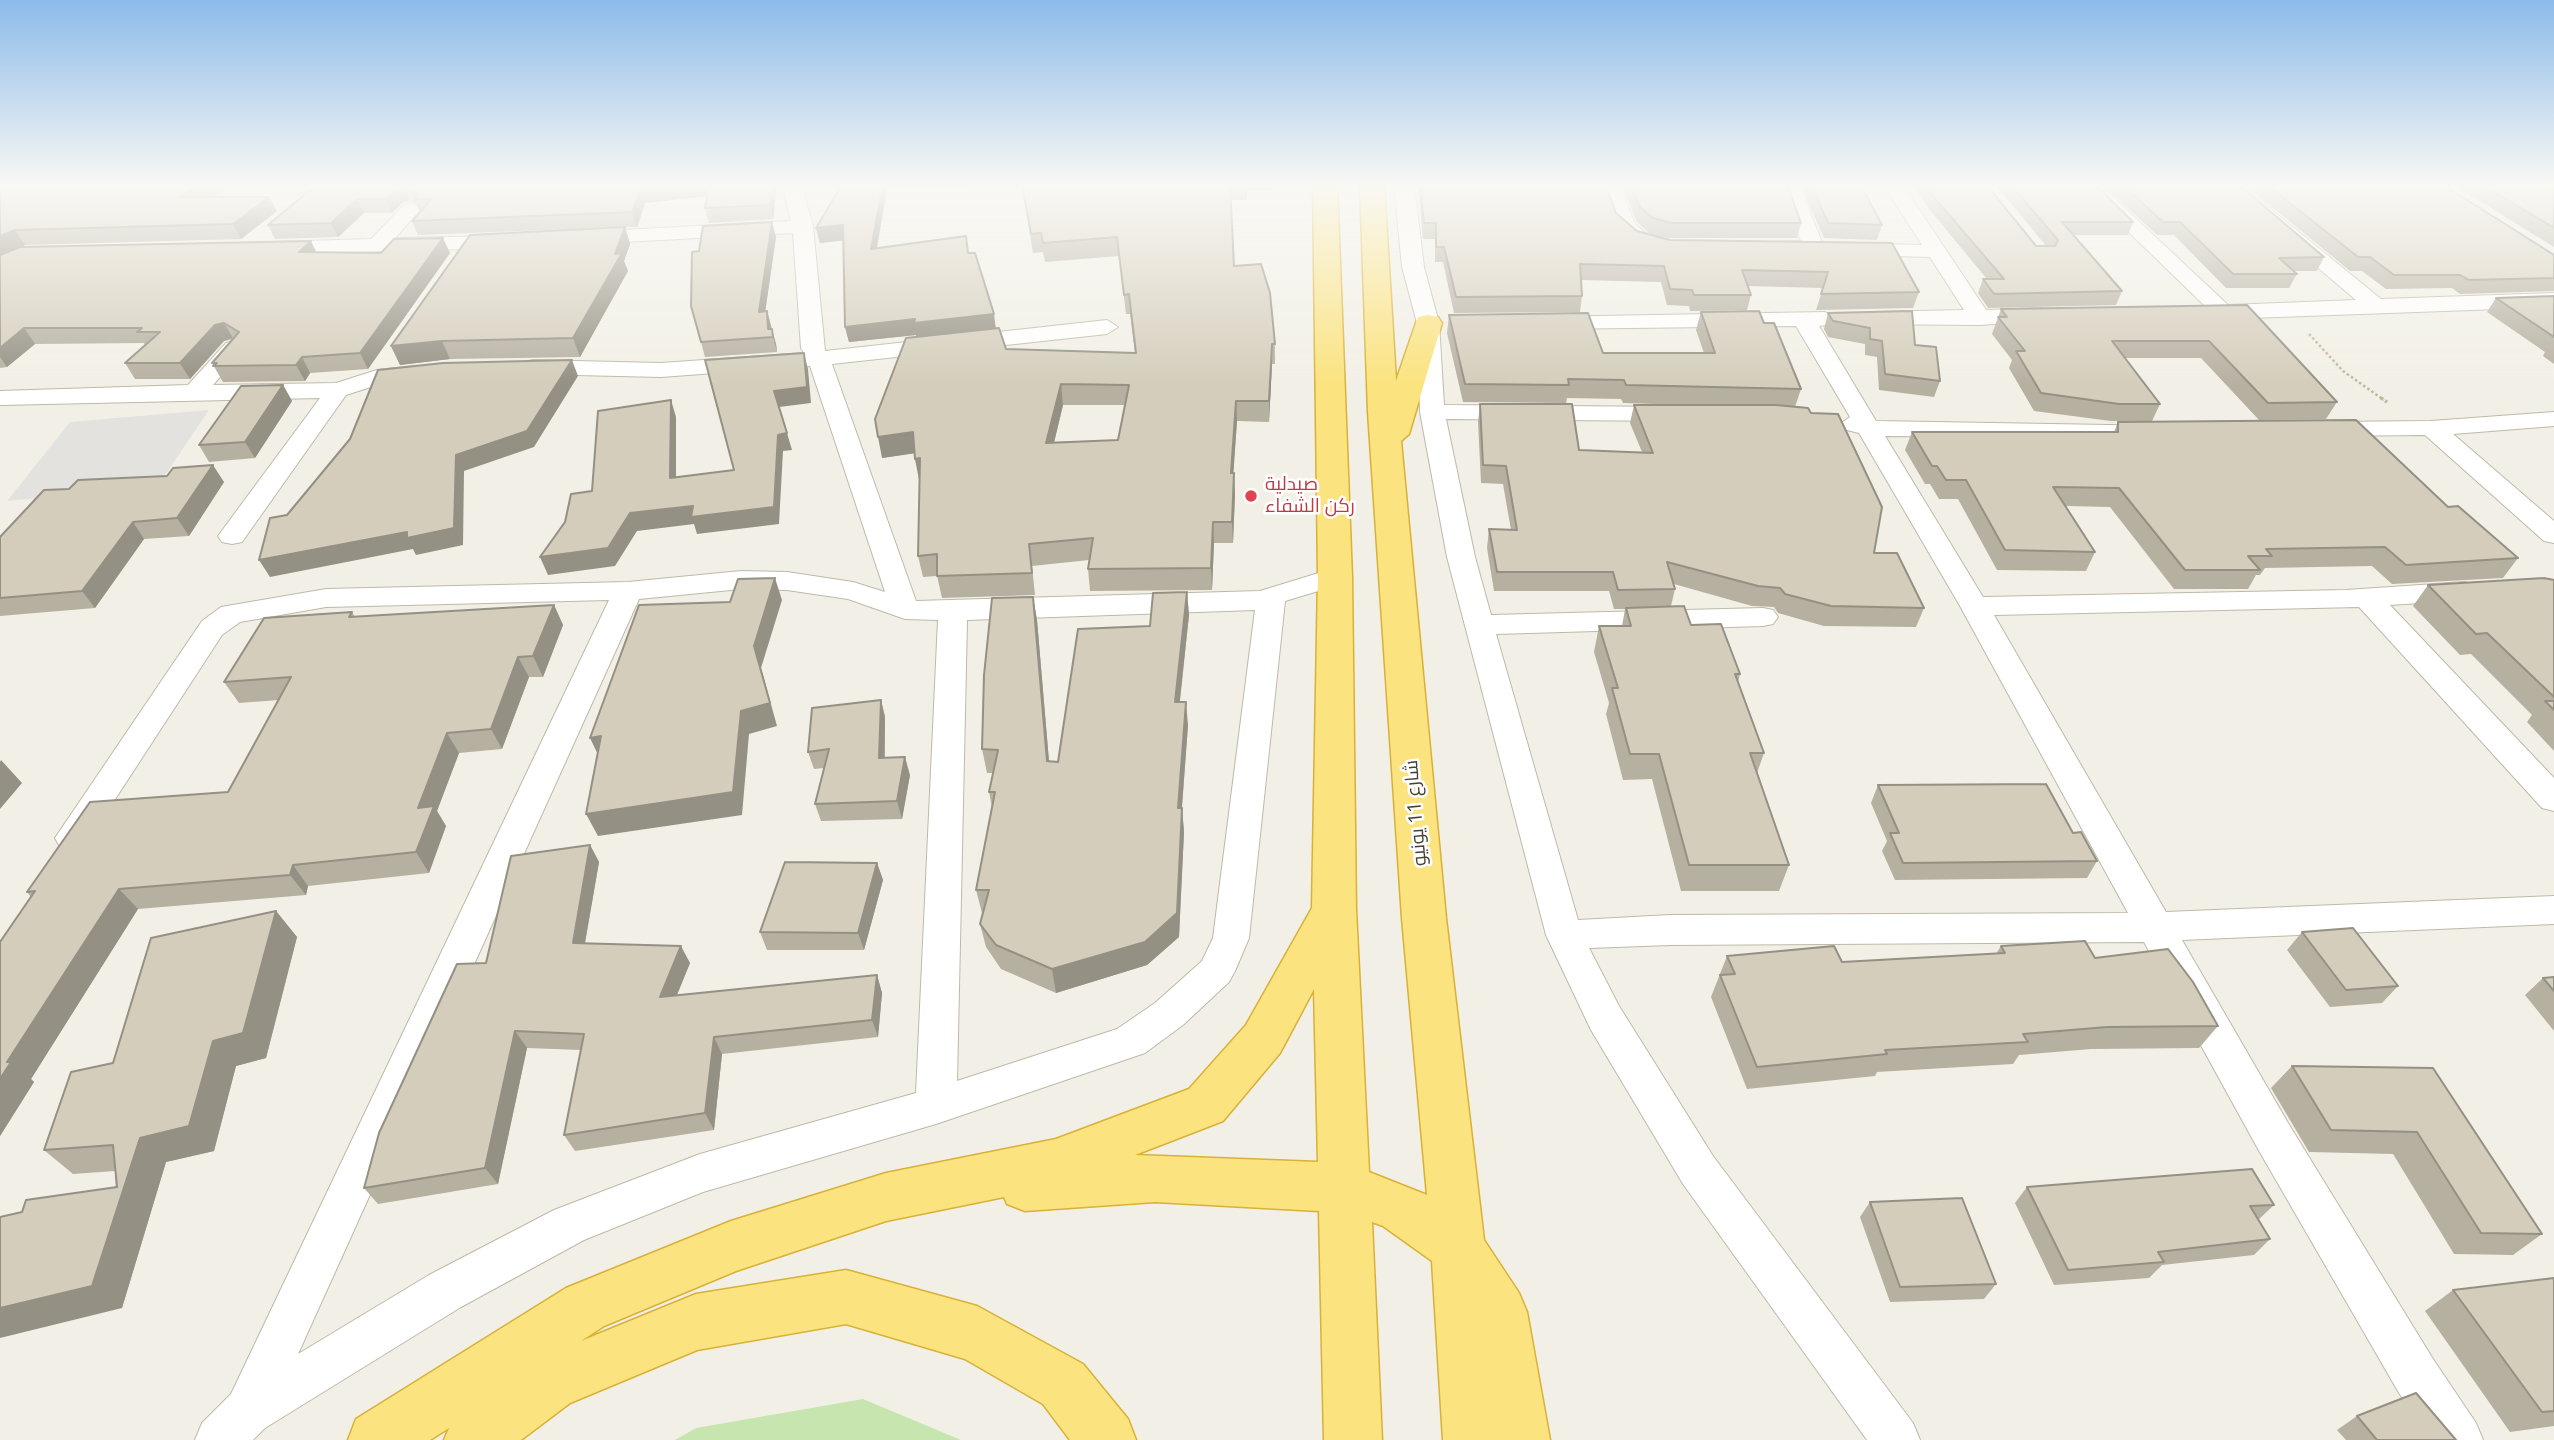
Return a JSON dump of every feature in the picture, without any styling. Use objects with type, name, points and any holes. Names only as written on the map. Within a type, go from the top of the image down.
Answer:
[{"type":"highway","points":[[1327,251],[1335,577],[1334,909],[1353,1440]]},
{"type":"highway","name":"شارع 11 يونيو","points":[[1374,251],[1377,331],[1424,918],[1458,1248],[1472,1440]]},
{"type":"highway","points":[[1387,457],[1442,323]]},
{"type":"highway","points":[[377,1440],[585,1307],[731,1247],[887,1197],[1056,1163],[1206,1105],[1263,1039],[1334,909]]},
{"type":"highway","points":[[887,1197],[1155,1178],[1345,1188],[1400,1207],[1458,1248],[1499,1312],[1521,1440]]},
{"type":"highway","points":[[472,1440],[550,1383],[696,1322],[846,1297],[977,1334],[1063,1384],[1107,1440]]},
{"type":"street","points":[[454,266],[465,251]]},
{"type":"street","points":[[805,251],[812,348],[819,359],[905,610]]},
{"type":"street","points":[[1411,251],[1413,267],[1442,323],[1432,412],[1461,557],[1564,936],[1605,1018],[1698,1170],[1896,1440]]},
{"type":"street","points":[[1933,251],[1980,318]]},
{"type":"street","points":[[2159,251],[2223,312]]},
{"type":"street","points":[[2310,251],[2378,307]]},
{"type":"street","points":[[2182,313],[2554,300]]},
{"type":"street","points":[[1525,322],[2061,315]]},
{"type":"street","points":[[1804,320],[1974,606],[2273,1136],[2416,1376],[2459,1440]]},
{"type":"street","points":[[505,368],[661,370],[819,359],[1107,327]]},
{"type":"street","points":[[203,392],[200,385],[234,348]]},
{"type":"street","points":[[377,377],[393,355]]},
{"type":"street","points":[[0,398],[338,390],[377,377],[438,371]]},
{"type":"street","points":[[232,536],[338,390]]},
{"type":"street","points":[[1432,412],[1703,414]]},
{"type":"street","points":[[1824,418],[1870,428],[2179,430]]},
{"type":"street","points":[[2305,429],[2431,428],[2554,419]]},
{"type":"street","points":[[2431,428],[2554,535]]},
{"type":"street","points":[[219,1440],[248,1411],[445,1291],[569,1225],[700,1172],[936,1106],[1131,1041],[1170,1014],[1216,971],[1231,938],[1270,600],[1276,593],[1335,577]]},
{"type":"street","points":[[53,866],[212,628],[231,614],[326,598],[628,592],[741,580],[787,581],[853,591],[905,610],[953,611],[1270,600]]},
{"type":"street","points":[[1974,606],[2366,597],[2495,589]]},
{"type":"street","points":[[248,1411],[628,592]]},
{"type":"street","points":[[2366,597],[2554,799]]},
{"type":"street","points":[[936,1106],[953,611]]},
{"type":"street","points":[[1479,625],[1763,617]]},
{"type":"street","points":[[1564,936],[1670,930],[2154,927],[2554,910]]},
{"type":"path","points":[[2287,311],[2343,371],[2392,406],[2431,428]]},
{"type":"green space","points":[[863,1399],[961,1440],[675,1440],[696,1428]]},
{"type":"shaded area","points":[[209,410],[157,487],[7,501],[70,422]]},
{"type":"building","points":[[10,251],[433,251],[360,353],[302,357],[296,365],[213,366],[217,363],[212,363],[239,332],[224,323],[215,325],[180,363],[125,363],[160,332],[137,332],[142,328],[24,328],[0,348],[0,255]]},
{"type":"building","points":[[458,251],[622,253],[573,338],[442,341],[391,346]]},
{"type":"building","points":[[768,251],[759,312],[767,311],[768,329],[772,329],[773,337],[701,342],[691,306],[692,252]]},
{"type":"building","points":[[844,251],[975,253],[994,314],[845,327]]},
{"type":"building","points":[[1119,251],[1233,251],[1234,266],[1261,264],[1270,293],[1275,344],[1272,344],[1269,401],[1236,401],[1231,473],[1234,473],[1232,522],[1213,522],[1211,568],[1088,569],[1093,538],[1029,544],[1032,573],[937,576],[937,554],[918,556],[920,458],[915,459],[913,432],[878,437],[875,419],[906,338],[999,328],[1006,349],[1136,353],[1129,294],[1124,295]],"holes":[[[1061,384],[1129,385],[1118,440],[1046,443]]]},
{"type":"building","points":[[1445,251],[1897,251],[1919,292],[1821,294],[1828,272],[1742,270],[1751,295],[1694,295],[1692,290],[1670,289],[1664,266],[1580,264],[1582,296],[1456,297]]},
{"type":"building","points":[[1980,251],[2087,251],[2122,291],[1994,294],[1983,279],[2004,279]]},
{"type":"building","points":[[2210,251],[2317,251],[2324,257],[2279,258],[2297,274],[2233,274]]},
{"type":"building","points":[[2351,251],[2548,251],[2554,255],[2554,278],[2469,280],[2460,275],[2394,275],[2370,257],[2358,257]]},
{"type":"building","points":[[2554,296],[2554,337],[2496,298]]},
{"type":"building","points":[[2247,305],[2337,402],[2268,403],[2209,341],[2112,341],[2160,404],[2119,404],[2041,393],[2016,351],[2025,351],[1998,317],[2007,317],[2001,309]]},
{"type":"building","points":[[1759,311],[1764,323],[1774,323],[1801,389],[1626,385],[1624,380],[1568,379],[1569,385],[1465,384],[1449,315],[1588,313],[1603,353],[1715,353],[1701,312]]},
{"type":"building","points":[[1912,311],[1915,345],[1936,347],[1940,381],[1885,374],[1882,341],[1870,339],[1870,328],[1833,321],[1828,313]]},
{"type":"building","points":[[804,353],[807,387],[774,391],[787,433],[778,435],[774,507],[691,517],[693,506],[630,513],[608,548],[540,557],[565,522],[571,494],[592,491],[598,411],[671,400],[670,478],[734,470],[705,360]]},
{"type":"building","points":[[572,360],[527,431],[456,455],[454,528],[407,538],[407,532],[259,560],[270,518],[287,515],[350,439],[378,370],[443,363]]},
{"type":"building","points":[[283,385],[245,442],[199,445],[241,386]]},
{"type":"building","points":[[1480,404],[1572,404],[1579,450],[1653,453],[1634,405],[1776,405],[1808,408],[1811,413],[1838,414],[1882,507],[1874,553],[1897,553],[1924,608],[1831,606],[1785,594],[1780,588],[1758,586],[1667,562],[1675,589],[1618,590],[1613,572],[1497,572],[1489,529],[1517,530],[1506,466],[1483,465]]},
{"type":"building","points":[[2356,420],[2448,507],[2458,506],[2518,558],[2406,565],[2385,547],[2266,549],[2272,556],[2248,556],[2260,570],[2185,570],[2119,488],[2053,487],[2095,552],[2005,550],[1966,480],[1946,480],[1937,466],[1932,466],[1912,432],[2118,432],[2118,422]]},
{"type":"building","points":[[213,465],[177,518],[133,522],[82,591],[0,598],[0,537],[44,490],[69,489],[78,480],[167,476],[173,468]]},
{"type":"building","points":[[775,578],[754,646],[770,703],[741,711],[733,792],[586,814],[601,736],[590,738],[639,605],[730,602],[738,579]]},
{"type":"building","points":[[2544,578],[2554,580],[2554,697],[2487,633],[2476,634],[2428,585]]},
{"type":"building","points":[[1187,592],[1175,702],[1186,702],[1178,808],[1182,808],[1177,913],[1145,942],[1052,969],[996,945],[980,924],[989,890],[976,890],[995,792],[989,792],[998,750],[982,749],[984,675],[992,598],[1033,597],[1047,761],[1058,762],[1078,629],[1150,626],[1153,593]]},
{"type":"building","points":[[554,605],[533,656],[518,657],[491,729],[447,733],[418,808],[434,806],[416,852],[293,865],[290,875],[119,889],[7,1062],[11,1062],[0,1079],[0,942],[35,891],[27,892],[90,802],[228,792],[291,677],[224,682],[264,618],[352,612],[349,617]]},
{"type":"building","points":[[1684,606],[1691,625],[1721,624],[1740,674],[1735,674],[1764,753],[1750,753],[1789,865],[1689,865],[1659,754],[1630,754],[1612,688],[1618,688],[1599,626],[1631,626],[1626,608]]},
{"type":"building","points":[[881,700],[879,758],[905,757],[897,801],[815,804],[829,749],[808,752],[812,708]]},
{"type":"building","points":[[2545,701],[2554,701],[2554,710]]},
{"type":"building","points":[[2046,784],[2073,833],[2081,832],[2097,861],[1903,863],[1890,833],[1899,833],[1878,785]]},
{"type":"building","points":[[590,845],[573,943],[681,946],[660,997],[877,975],[872,1020],[714,1037],[705,1113],[564,1135],[584,1034],[515,1031],[485,1168],[364,1188],[379,1133],[457,964],[486,963],[511,856]]},
{"type":"building","points":[[785,862],[877,863],[858,933],[760,932]]},
{"type":"building","points":[[276,911],[243,1033],[213,1041],[189,1126],[140,1138],[92,1286],[0,1308],[0,1217],[22,1212],[26,1200],[117,1187],[113,1145],[44,1150],[71,1072],[113,1063],[151,938]]},
{"type":"building","points":[[2353,928],[2398,986],[2346,990],[2302,932]]},
{"type":"building","points":[[2085,941],[2095,958],[2168,949],[2193,982],[2218,1026],[2107,1027],[2023,1034],[2028,1042],[1885,1050],[1887,1054],[1757,1067],[1720,975],[1735,974],[1727,956],[1834,946],[1842,962],[2005,953],[2001,946]]},
{"type":"building","points":[[2554,977],[2554,991],[2543,978]]},
{"type":"building","points":[[2292,1066],[2433,1068],[2542,1234],[2481,1233],[2417,1132],[2331,1130]]},
{"type":"building","points":[[2252,1169],[2274,1205],[2250,1206],[2270,1239],[2158,1252],[2164,1262],[2068,1270],[2027,1187]]},
{"type":"building","points":[[1962,1198],[1996,1284],[1900,1287],[1870,1202]]},
{"type":"building","points":[[2554,1278],[2554,1411],[2542,1412],[2453,1290]]},
{"type":"building","points":[[2416,1393],[2456,1440],[2377,1440],[2357,1416]]},
{"type":"place","name":"صيدلية ركن الشفاء","points":[[1251,496]]}]
